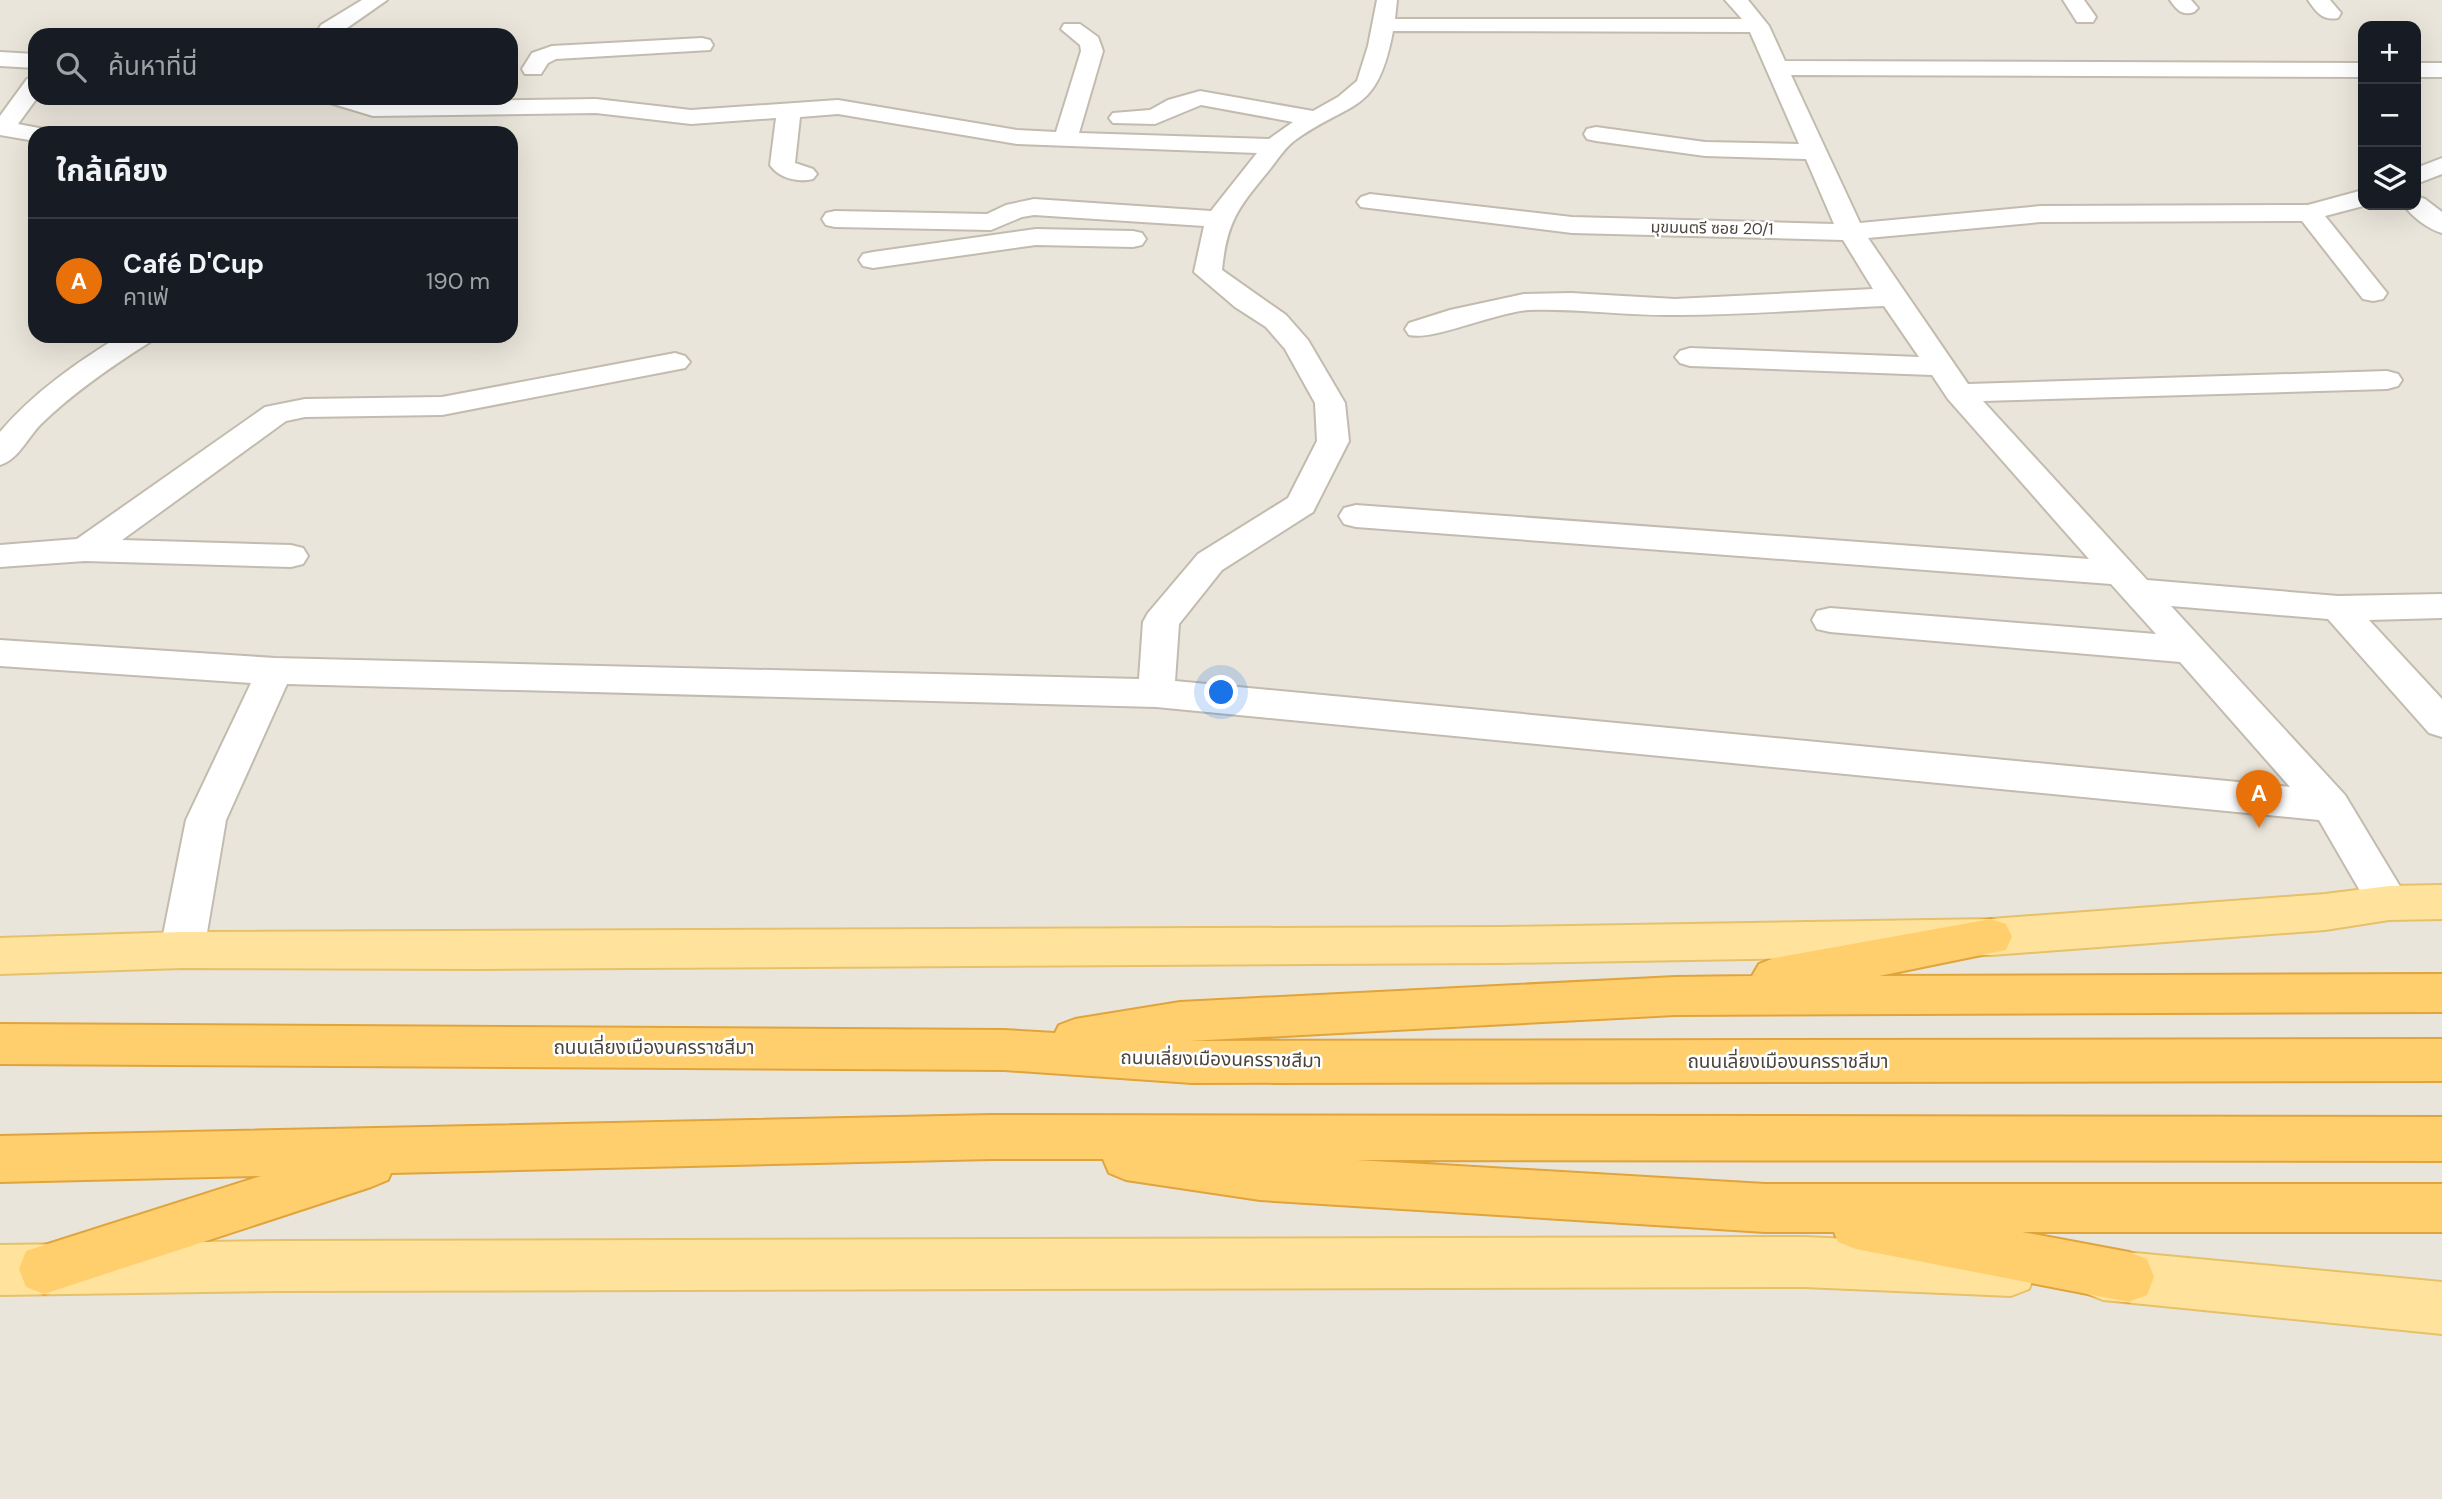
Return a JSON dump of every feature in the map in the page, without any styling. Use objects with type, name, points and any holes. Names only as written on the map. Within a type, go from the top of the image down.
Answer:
[{"type":"highway","points":[[1675,996],[1991,937]]},
{"type":"highway","points":[[1004,1050],[1180,1022],[1675,996],[2442,993]]},
{"type":"highway","points":[[0,1021],[186,1044]]},
{"type":"highway","name":"ถนนเลี่ยงเมืองนครราชสีมา","points":[[0,1044],[1004,1050],[1192,1062],[2442,1060]]},
{"type":"highway","points":[[0,1159],[992,1137],[2442,1139]]},
{"type":"highway","points":[[992,1137],[1260,1177],[1765,1208],[2442,1208]]},
{"type":"highway","points":[[22,1269],[414,1150]]},
{"type":"highway","points":[[1765,1208],[2129,1277]]},
{"type":"main road","points":[[0,956],[181,950],[482,951],[1503,945],[1991,937],[2326,912],[2389,902],[2442,902]]},
{"type":"main road","points":[[22,1269],[1804,1262],[2129,1277],[2442,1308]]},
{"type":"street","points":[[332,28],[377,0]]},
{"type":"street","points":[[1735,0],[1758,26],[1852,232],[1892,297],[1959,393],[2331,806],[2389,902]]},
{"type":"street","points":[[1156,693],[1161,622],[1210,562],[1301,505],[1333,441],[1330,403],[1298,346],[1276,321],[1244,301],[1208,272],[1205,235],[1226,204],[1284,137],[1318,119],[1365,87],[1378,52],[1386,13],[1758,26]]},
{"type":"street","points":[[1065,140],[1092,51],[1090,43],[1072,29]]},
{"type":"street","points":[[525,107],[537,77],[522,68],[552,53],[702,45]]},
{"type":"street","points":[[0,59],[28,61]]},
{"type":"street","points":[[1777,68],[2358,70]]},
{"type":"street","points":[[2421,70],[2442,71]]},
{"type":"street","points":[[28,94],[2,129],[28,133]]},
{"type":"street","points":[[1121,118],[1155,117],[1176,105],[1200,98],[1318,119]]},
{"type":"street","points":[[360,105],[373,109],[394,105]]},
{"type":"street","points":[[464,105],[596,106],[691,117],[789,110],[858,109],[1017,137],[1277,146]]},
{"type":"street","points":[[789,110],[782,165],[788,170],[804,174]]},
{"type":"street","points":[[1596,134],[1705,149],[1816,152]]},
{"type":"street","points":[[2421,175],[2442,165]]},
{"type":"street","name":"มุขมนตรี ซอย 20/1","points":[[1370,202],[1573,225],[1852,232],[2041,214],[2309,214],[2358,199]]},
{"type":"street","points":[[835,219],[992,222],[1022,208],[1034,207],[1205,235]]},
{"type":"street","points":[[2421,208],[2442,225]]},
{"type":"street","points":[[2309,214],[2374,293]]},
{"type":"street","points":[[873,260],[1036,237],[1102,237],[1157,241]]},
{"type":"street","points":[[1419,329],[1460,316],[1524,302],[1571,301],[1675,307],[1892,297]]},
{"type":"street","points":[[0,455],[32,416],[76,379],[130,343]]},
{"type":"street","points":[[1690,357],[1941,367]]},
{"type":"street","points":[[85,550],[276,414],[305,408],[442,406],[675,362]]},
{"type":"street","points":[[1959,393],[2387,380]]},
{"type":"street","points":[[1356,516],[2130,582],[2339,608],[2442,606]]},
{"type":"street","points":[[0,556],[85,550],[291,556]]},
{"type":"street","points":[[2339,608],[2442,723]]},
{"type":"street","points":[[1830,620],[2192,650]]},
{"type":"street","points":[[0,653],[275,671],[1156,693],[2331,806]]},
{"type":"street","points":[[181,950],[206,820],[275,671]]},
{"type":"shaded area","points":[[0,0],[2442,0],[2442,1499],[0,1499]]},
{"type":"place","name":"Café D'Cup","points":[[2259,828]]}]
